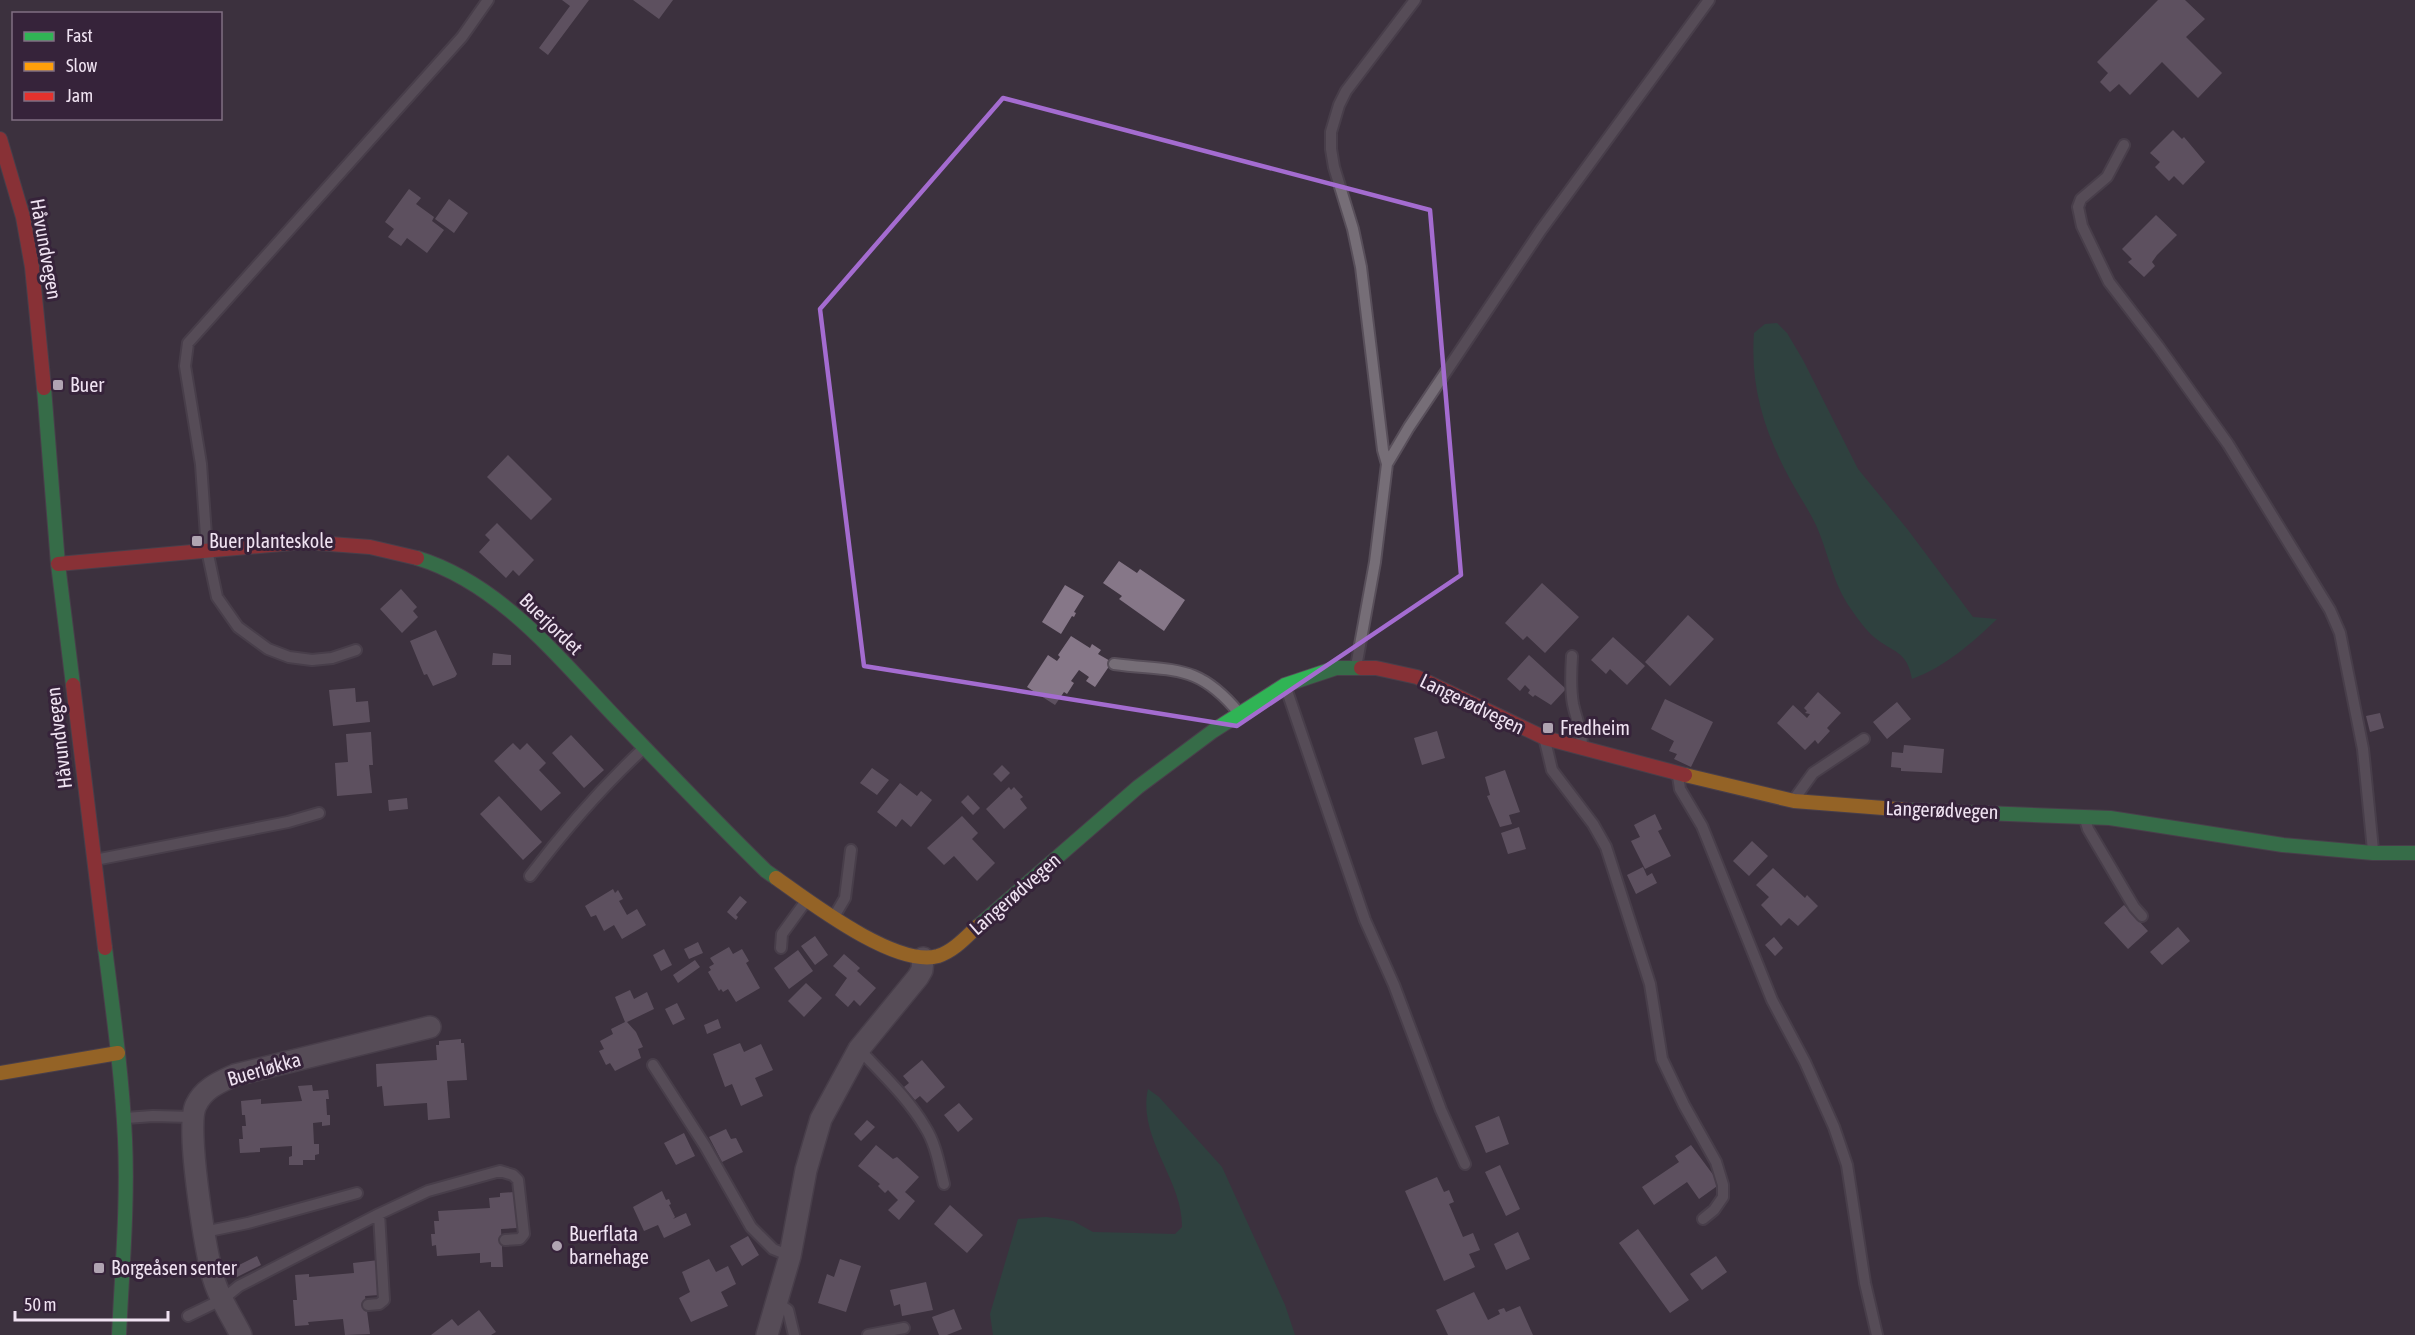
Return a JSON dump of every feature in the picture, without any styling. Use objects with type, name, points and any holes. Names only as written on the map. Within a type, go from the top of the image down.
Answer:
[{"type":"main road","name":"Håvundvegen","points":[[0,139],[23,217],[32,267],[44,382],[58,564],[118,1053],[126,1199],[119,1335]]},
{"type":"main road","name":"Buerjordet","points":[[58,564],[304,542],[372,545],[433,563],[460,576],[512,612],[766,871],[833,918],[898,953],[924,958]]},
{"type":"main road","name":"Langerødvegen","points":[[924,958],[951,950],[1138,788],[1239,713],[1285,685],[1323,671],[1356,668],[1388,670],[1418,677],[1545,738],[1740,790],[1794,801],[1884,809],[2085,816],[2169,826],[2248,841],[2373,853],[2415,854]]},
{"type":"main road","points":[[0,1073],[118,1053]]},
{"type":"street","points":[[767,1335],[790,1256],[806,1170],[821,1119],[859,1049],[918,977],[924,958]]},
{"type":"street","name":"Buerløkka","points":[[192,1117],[204,1093],[216,1083],[236,1075],[430,1027]]},
{"type":"street","points":[[192,1117],[196,1178],[212,1272],[241,1335]]},
{"type":"lane","points":[[356,651],[332,658],[312,660],[278,653],[257,643],[238,627],[217,597],[207,550],[201,464],[185,366],[188,343],[462,37],[488,0]]},
{"type":"lane","points":[[1356,668],[1376,562],[1387,464],[1383,450],[1361,267],[1353,229],[1334,167],[1331,132],[1346,91],[1415,0]]},
{"type":"lane","points":[[1387,464],[1409,427],[1541,230],[1709,0]]},
{"type":"lane","points":[[2124,146],[2107,177],[2080,199],[2078,207],[2082,226],[2109,282],[2228,444],[2330,610],[2340,633],[2363,749],[2373,853]]},
{"type":"lane","points":[[1572,656],[1573,704],[1582,735],[1582,749]]},
{"type":"lane","points":[[1114,664],[1169,668],[1189,674],[1214,686],[1239,713]]},
{"type":"lane","points":[[1285,685],[1365,920],[1394,985],[1441,1110],[1465,1164]]},
{"type":"lane","points":[[1545,738],[1552,770],[1593,824],[1606,847],[1650,984],[1662,1059],[1719,1170],[1723,1185],[1721,1202],[1703,1219]]},
{"type":"lane","points":[[1794,801],[1798,792],[1814,773],[1864,739]]},
{"type":"lane","points":[[531,876],[554,843],[581,812],[645,747]]},
{"type":"lane","points":[[1677,773],[1680,789],[1702,826],[1772,1000],[1834,1127],[1846,1165],[1865,1283],[1877,1335]]},
{"type":"lane","points":[[95,860],[288,822],[319,813]]},
{"type":"lane","points":[[2085,816],[2088,829],[2134,907],[2142,916]]},
{"type":"lane","points":[[833,918],[845,898],[852,850]]},
{"type":"lane","points":[[781,948],[782,934],[807,901]]},
{"type":"lane","points":[[859,1049],[901,1095],[926,1128],[935,1149],[944,1184]]},
{"type":"lane","points":[[653,1065],[705,1146],[751,1227],[773,1249],[790,1256]]},
{"type":"lane","points":[[123,1118],[192,1117]]},
{"type":"lane","points":[[188,1316],[223,1299],[239,1286],[379,1214],[448,1184],[500,1171],[513,1175],[519,1184],[524,1234],[520,1239],[505,1240]]},
{"type":"lane","points":[[204,1232],[357,1193]]},
{"type":"lane","points":[[368,1305],[379,1304],[384,1300],[379,1214]]},
{"type":"lane","points":[[778,1303],[788,1311],[794,1335]]},
{"type":"lane","points":[[868,1335],[904,1328]]},
{"type":"highlighted area","points":[[1003,98],[1430,210],[1461,575],[1237,726],[864,666],[820,309]]},
{"type":"green space","points":[[1777,323],[1787,333],[1803,360],[1858,469],[1908,530],[1973,617],[1997,619],[1947,661],[1912,679],[1907,662],[1903,657],[1871,634],[1845,599],[1816,525],[1794,487],[1767,428],[1754,373],[1754,333],[1765,324]]},
{"type":"green space","points":[[1148,1089],[1159,1097],[1222,1167],[1285,1305],[1295,1335],[993,1335],[990,1314],[1018,1219],[1046,1217],[1073,1221],[1093,1232],[1175,1234],[1182,1227],[1176,1192],[1149,1125],[1146,1107]]},
{"type":"building","points":[[562,0],[589,0],[548,55],[539,48],[570,6]]},
{"type":"building","points":[[633,0],[673,0],[659,19]]},
{"type":"building","points":[[2158,0],[2185,0],[2205,19],[2186,37],[2222,73],[2198,98],[2162,62],[2130,95],[2119,84],[2110,92],[2100,82],[2108,73],[2097,62]]},
{"type":"building","points":[[2173,130],[2182,139],[2184,137],[2205,162],[2183,185],[2174,176],[2169,181],[2155,167],[2160,162],[2150,153]]},
{"type":"building","points":[[409,189],[421,198],[416,204],[434,217],[432,221],[444,230],[427,253],[407,238],[401,246],[388,237],[394,229],[385,222]]},
{"type":"building","points":[[449,199],[468,213],[454,233],[435,219]]},
{"type":"building","points":[[2156,215],[2177,235],[2157,255],[2152,262],[2155,266],[2144,277],[2128,262],[2132,259],[2122,249]]},
{"type":"building","points":[[508,455],[552,499],[531,520],[487,477]]},
{"type":"building","points":[[497,523],[534,560],[519,576],[513,570],[506,578],[479,552],[490,540],[485,535]]},
{"type":"building","points":[[1119,561],[1137,573],[1140,569],[1185,600],[1164,631],[1119,599],[1122,596],[1103,583]]},
{"type":"building","points":[[1542,583],[1579,617],[1545,653],[1527,636],[1523,640],[1505,623]]},
{"type":"building","points":[[1065,585],[1084,596],[1074,612],[1076,613],[1074,617],[1072,616],[1061,634],[1042,622]]},
{"type":"building","points":[[401,589],[417,607],[413,611],[418,617],[402,633],[380,609]]},
{"type":"building","points":[[1688,615],[1714,639],[1670,686],[1645,662]]},
{"type":"building","points":[[436,630],[457,674],[433,686],[427,674],[424,675],[410,641]]},
{"type":"building","points":[[1071,636],[1090,648],[1092,644],[1101,650],[1098,654],[1112,662],[1095,687],[1086,681],[1089,677],[1079,670],[1071,681],[1074,683],[1067,694],[1064,692],[1055,705],[1027,687],[1048,655],[1057,661],[1060,657],[1058,655]]},
{"type":"building","points":[[1613,637],[1645,666],[1627,685],[1610,669],[1606,674],[1591,660]]},
{"type":"building","points":[[493,653],[511,655],[511,665],[492,665]]},
{"type":"building","points":[[1529,655],[1566,689],[1551,705],[1535,695],[1533,697],[1528,693],[1530,690],[1525,685],[1520,691],[1507,679]]},
{"type":"building","points":[[355,688],[356,702],[368,701],[370,722],[333,726],[329,690]]},
{"type":"building","points":[[1818,692],[1841,713],[1827,728],[1830,731],[1818,744],[1815,740],[1805,750],[1777,723],[1793,705],[1807,718],[1810,714],[1805,713],[1807,711],[1804,708]]},
{"type":"building","points":[[1665,699],[1713,722],[1691,767],[1674,759],[1677,754],[1669,751],[1674,741],[1651,729]]},
{"type":"building","points":[[1897,702],[1911,719],[1887,739],[1873,722]]},
{"type":"building","points":[[2380,713],[2384,728],[2370,732],[2366,716]]},
{"type":"building","points":[[1437,731],[1445,758],[1422,765],[1414,738]]},
{"type":"building","points":[[371,732],[373,765],[369,765],[372,793],[337,796],[335,763],[348,762],[346,734]]},
{"type":"building","points":[[571,735],[604,770],[584,788],[552,753]]},
{"type":"building","points":[[513,743],[520,750],[527,743],[546,763],[539,770],[561,793],[541,811],[494,761]]},
{"type":"building","points":[[1904,745],[1944,749],[1942,773],[1901,771],[1901,768],[1891,767],[1892,752],[1903,753]]},
{"type":"building","points":[[1002,765],[1010,773],[1001,782],[993,774]]},
{"type":"building","points":[[872,768],[889,780],[877,795],[860,783]]},
{"type":"building","points":[[1505,770],[1520,812],[1509,815],[1512,824],[1500,827],[1487,796],[1490,795],[1485,777]]},
{"type":"building","points":[[900,783],[917,796],[921,791],[932,800],[911,827],[902,819],[896,827],[877,812]]},
{"type":"building","points":[[1009,787],[1011,790],[1014,787],[1023,797],[1020,799],[1027,808],[1004,829],[986,809]]},
{"type":"building","points":[[968,795],[980,808],[973,815],[961,802]]},
{"type":"building","points":[[499,796],[542,842],[523,860],[480,814]]},
{"type":"building","points":[[407,798],[408,809],[389,811],[388,800]]},
{"type":"building","points":[[1655,814],[1662,829],[1658,831],[1671,856],[1645,869],[1631,841],[1640,837],[1634,825]]},
{"type":"building","points":[[962,816],[978,833],[972,839],[995,863],[977,881],[954,856],[944,865],[927,848]]},
{"type":"building","points":[[1519,827],[1526,849],[1508,854],[1501,833]]},
{"type":"building","points":[[1752,841],[1768,856],[1749,876],[1733,861]]},
{"type":"building","points":[[1643,867],[1647,876],[1652,873],[1657,883],[1636,894],[1627,875]]},
{"type":"building","points":[[1773,868],[1805,898],[1807,895],[1818,906],[1798,926],[1789,918],[1781,926],[1761,905],[1769,897],[1756,885]]},
{"type":"building","points":[[613,889],[615,893],[618,890],[623,899],[619,901],[627,915],[637,909],[646,925],[622,939],[614,925],[604,931],[596,915],[591,917],[585,906]]},
{"type":"building","points":[[740,896],[747,902],[736,915],[738,917],[736,920],[727,912]]},
{"type":"building","points":[[2124,905],[2148,931],[2128,949],[2104,923]]},
{"type":"building","points":[[2178,927],[2190,941],[2162,965],[2150,952]]},
{"type":"building","points":[[815,936],[828,955],[815,965],[801,946]]},
{"type":"building","points":[[1774,937],[1783,948],[1775,956],[1765,945]]},
{"type":"building","points":[[698,942],[703,953],[689,959],[684,949]]},
{"type":"building","points":[[729,947],[733,954],[742,949],[749,961],[746,963],[760,988],[736,1002],[728,989],[723,992],[721,989],[719,991],[708,972],[711,970],[709,967],[714,964],[710,958]]},
{"type":"building","points":[[664,949],[672,965],[661,971],[653,955]]},
{"type":"building","points":[[798,950],[813,971],[789,989],[774,968]]},
{"type":"building","points":[[844,954],[860,968],[857,971],[876,988],[860,1006],[854,1000],[848,1007],[835,995],[847,978],[833,966]]},
{"type":"building","points":[[695,960],[700,967],[678,983],[673,975]]},
{"type":"building","points":[[806,983],[822,998],[804,1017],[788,1001]]},
{"type":"building","points":[[630,990],[634,999],[647,992],[654,1009],[627,1022],[636,1032],[643,1047],[638,1049],[641,1058],[615,1071],[610,1063],[606,1065],[599,1051],[604,1049],[600,1041],[613,1034],[611,1029],[625,1022],[615,997]]},
{"type":"building","points":[[677,1003],[685,1019],[673,1025],[665,1009]]},
{"type":"building","points":[[718,1019],[721,1028],[707,1034],[704,1025]]},
{"type":"building","points":[[461,1039],[461,1043],[464,1043],[467,1080],[447,1081],[450,1118],[428,1120],[427,1103],[384,1106],[382,1086],[377,1087],[376,1064],[437,1060],[436,1045],[439,1045],[439,1041]]},
{"type":"building","points":[[740,1043],[744,1052],[761,1044],[773,1070],[755,1078],[763,1096],[741,1106],[732,1084],[725,1087],[713,1054]]},
{"type":"building","points":[[922,1060],[945,1087],[927,1103],[920,1096],[915,1100],[904,1087],[909,1083],[903,1076]]},
{"type":"building","points":[[312,1085],[313,1091],[328,1090],[327,1115],[330,1115],[330,1125],[322,1126],[322,1122],[313,1123],[314,1144],[319,1144],[319,1154],[315,1155],[315,1160],[303,1160],[303,1165],[289,1165],[292,1146],[260,1148],[260,1152],[240,1153],[239,1139],[243,1139],[242,1126],[246,1126],[241,1101],[261,1099],[261,1104],[302,1101],[298,1086]]},
{"type":"building","points":[[959,1103],[973,1119],[958,1132],[944,1115]]},
{"type":"building","points":[[1499,1116],[1509,1144],[1486,1153],[1475,1126]]},
{"type":"building","points":[[867,1120],[875,1127],[861,1141],[854,1134]]},
{"type":"building","points":[[726,1129],[731,1139],[736,1138],[743,1152],[722,1162],[709,1137]]},
{"type":"building","points":[[684,1133],[695,1156],[676,1165],[664,1143]]},
{"type":"building","points":[[876,1145],[893,1159],[897,1157],[919,1177],[905,1192],[915,1201],[899,1220],[888,1210],[898,1200],[888,1190],[885,1193],[878,1186],[880,1184],[858,1166]]},
{"type":"building","points":[[1691,1145],[1720,1184],[1699,1199],[1687,1182],[1654,1205],[1642,1187],[1679,1162],[1675,1156]]},
{"type":"building","points":[[1500,1165],[1520,1209],[1506,1216],[1485,1172]]},
{"type":"building","points":[[1437,1177],[1444,1192],[1449,1190],[1454,1202],[1449,1204],[1463,1237],[1473,1233],[1480,1250],[1469,1254],[1475,1267],[1444,1281],[1405,1191]]},
{"type":"building","points":[[662,1191],[666,1200],[669,1199],[671,1204],[669,1205],[675,1217],[673,1219],[686,1213],[691,1225],[664,1238],[658,1225],[644,1231],[633,1207]]},
{"type":"building","points":[[515,1192],[517,1228],[501,1229],[503,1267],[491,1267],[491,1262],[480,1263],[480,1253],[437,1256],[436,1245],[432,1246],[431,1234],[435,1234],[434,1221],[439,1221],[438,1211],[490,1208],[489,1198],[500,1197],[500,1193]]},
{"type":"building","points":[[950,1205],[983,1235],[967,1253],[934,1224]]},
{"type":"building","points":[[1638,1229],[1689,1300],[1670,1313],[1619,1243]]},
{"type":"building","points":[[1518,1232],[1530,1259],[1506,1270],[1494,1244]]},
{"type":"building","points":[[748,1236],[759,1255],[742,1266],[730,1246]]},
{"type":"building","points":[[257,1256],[261,1265],[237,1277],[233,1268]]},
{"type":"building","points":[[1716,1256],[1727,1272],[1702,1290],[1690,1274]]},
{"type":"building","points":[[709,1259],[716,1272],[728,1266],[736,1284],[721,1292],[728,1306],[691,1322],[679,1298],[690,1292],[682,1272]]},
{"type":"building","points":[[840,1259],[861,1266],[846,1312],[818,1303],[827,1274],[834,1277]]},
{"type":"building","points":[[379,1260],[380,1271],[377,1272],[379,1295],[365,1296],[370,1334],[345,1335],[343,1319],[308,1322],[309,1325],[295,1326],[293,1300],[297,1300],[295,1275],[309,1274],[309,1277],[354,1273],[353,1263]]},
{"type":"building","points":[[926,1282],[933,1310],[902,1316],[900,1304],[894,1306],[890,1290]]},
{"type":"building","points":[[1474,1292],[1488,1320],[1500,1314],[1498,1310],[1504,1308],[1506,1312],[1520,1306],[1533,1335],[1448,1335],[1436,1310]]},
{"type":"building","points":[[954,1309],[962,1329],[947,1335],[939,1335],[932,1317]]},
{"type":"building","points":[[479,1310],[496,1332],[491,1335],[431,1335],[452,1319],[458,1326]]},
{"type":"traffic: fast","points":[[44,388],[58,564],[73,685]]},
{"type":"traffic: fast","points":[[417,558],[448,570],[476,586],[528,626],[710,816],[776,878]]},
{"type":"traffic: fast","points":[[978,926],[1138,787],[1213,731],[1285,685],[1336,668],[1361,668]]},
{"type":"traffic: fast","points":[[1909,810],[2110,818],[2283,845],[2373,853],[2415,853]]},
{"type":"traffic: fast","points":[[105,948],[124,1115],[126,1163],[119,1335]]},
{"type":"traffic: slow","points":[[1685,775],[1794,801],[1909,810]]},
{"type":"traffic: slow","points":[[776,878],[831,916],[877,943],[920,957],[944,954],[978,926]]},
{"type":"traffic: slow","points":[[0,1073],[118,1053]]},
{"type":"traffic: jam","points":[[0,139],[23,217],[32,267],[44,388]]},
{"type":"traffic: jam","points":[[58,564],[304,542],[370,547],[417,558]]},
{"type":"traffic: jam","points":[[1361,668],[1376,668],[1417,677],[1545,738],[1685,775]]},
{"type":"traffic: jam","points":[[73,685],[105,948]]},
{"type":"place","name":"Buer","points":[[58,385]]},
{"type":"place","name":"Buer planteskole","points":[[197,541]]},
{"type":"place","name":"Fredheim","points":[[1548,728]]},
{"type":"place","name":"Buerflata barnehage","points":[[557,1246]]},
{"type":"place","name":"Borgeåsen senter","points":[[99,1268]]}]
